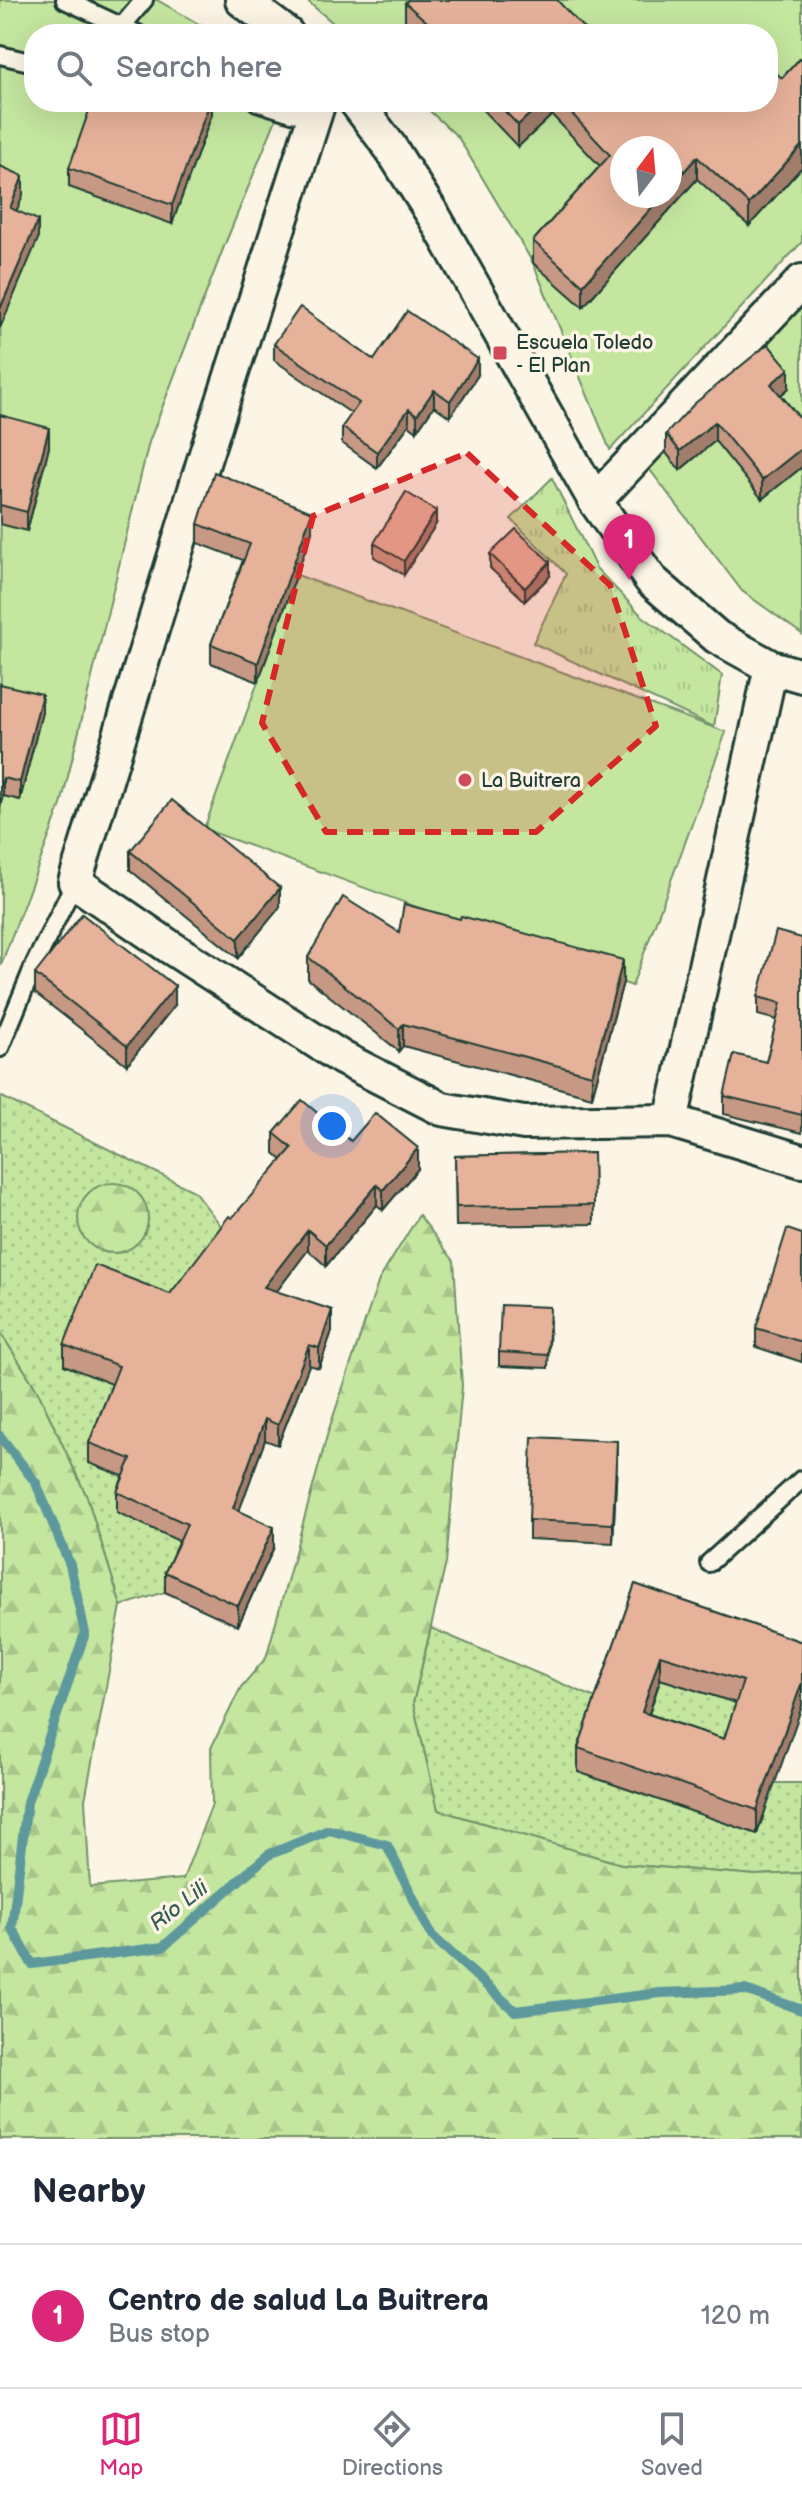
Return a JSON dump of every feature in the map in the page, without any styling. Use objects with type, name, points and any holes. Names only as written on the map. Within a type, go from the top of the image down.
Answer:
[{"type":"street","points":[[242,0],[274,24]]},
{"type":"street","points":[[315,112],[204,460],[75,882],[342,1058],[442,1109],[524,1123],[671,1121],[802,1161]]},
{"type":"street","points":[[364,112],[435,218],[595,501],[651,580],[717,637],[771,667],[802,676]]},
{"type":"street","points":[[595,501],[802,281]]},
{"type":"street","points":[[671,1121],[771,667]]},
{"type":"lane","points":[[65,0],[107,24]]},
{"type":"lane","points":[[121,24],[144,0]]},
{"type":"lane","points":[[0,55],[24,61]]},
{"type":"lane","points":[[0,1048],[36,961],[75,882]]},
{"type":"lane","points":[[709,1563],[802,1479]]},
{"type":"highlighted area","points":[[467,453],[610,585],[656,726],[536,832],[326,832],[262,723],[313,516]]},
{"type":"green space","points":[[0,0],[157,0],[199,24],[24,24],[24,112],[279,112],[149,442],[61,805],[1,965]]},
{"type":"green space","points":[[306,0],[802,0],[802,242],[610,450],[533,263],[458,137],[431,112],[778,112],[778,24],[334,24]]},
{"type":"green space","points":[[802,298],[802,634],[742,591],[644,462]]},
{"type":"green space","points":[[552,478],[596,568],[641,615],[722,675],[714,727],[533,643],[566,574],[511,519]]},
{"type":"green space","name":"La Buitrera","points":[[297,575],[726,732],[632,986],[204,829]]},
{"type":"green space","points":[[0,1096],[194,1191],[229,1236],[183,1298],[65,1365],[196,1415],[117,1512],[187,1544],[165,1592],[121,1606],[87,1497],[37,1390],[0,1332]]},
{"type":"green space","points":[[113,1183],[138,1193],[148,1218],[138,1243],[113,1253],[88,1243],[78,1218],[88,1193]]},
{"type":"green space","points":[[419,1215],[454,1261],[462,1386],[446,1563],[413,1703],[438,1810],[621,1864],[755,1875],[802,1873],[802,2139],[0,2139],[0,1332],[37,1390],[87,1497],[121,1606],[85,1800],[90,1887],[183,1879],[212,1804],[211,1748],[241,1687],[266,1658],[328,1432],[379,1280]]},
{"type":"green space","points":[[431,1628],[603,1701],[578,1772],[757,1834],[775,1783],[802,1783],[802,1873],[755,1875],[621,1864],[438,1810],[413,1703]]},
{"type":"green space","points":[[661,1679],[743,1705],[724,1762],[642,1735]]},
{"type":"building","points":[[408,0],[557,0],[580,24],[429,24],[405,3]]},
{"type":"building","points":[[802,56],[802,145],[749,204],[697,157],[682,174],[682,136],[610,136],[610,155],[570,112],[778,112],[778,75],[782,78]]},
{"type":"building","points":[[89,112],[206,112],[172,205],[69,168]]},
{"type":"building","points":[[506,112],[532,112],[518,125]]},
{"type":"building","points":[[610,155],[610,208],[651,208],[583,285],[533,241]]},
{"type":"building","points":[[0,166],[23,176],[10,208],[38,220],[0,309]]},
{"type":"building","points":[[300,307],[374,360],[407,311],[478,359],[450,401],[434,390],[417,415],[409,409],[377,452],[342,427],[359,403],[274,344]]},
{"type":"building","points":[[768,344],[789,369],[771,384],[802,421],[802,448],[762,480],[715,422],[680,451],[666,434],[694,404]]},
{"type":"building","points":[[0,415],[49,428],[27,512],[0,505]]},
{"type":"building","points":[[214,472],[312,512],[258,663],[211,644],[250,544],[198,524]]},
{"type":"building","points":[[406,492],[436,511],[404,561],[374,543]]},
{"type":"building","points":[[516,529],[550,562],[525,588],[490,554]]},
{"type":"building","points":[[0,684],[42,694],[20,782],[3,778],[0,789]]},
{"type":"building","points":[[172,800],[280,888],[238,939],[130,851]]},
{"type":"building","points":[[343,897],[399,932],[404,904],[460,919],[461,916],[623,960],[592,1075],[403,1024],[399,1029],[308,957]]},
{"type":"building","points":[[82,914],[175,986],[127,1046],[35,974]]},
{"type":"building","points":[[776,931],[802,938],[802,1115],[724,1096],[734,1054],[766,1062],[781,1003],[758,997]]},
{"type":"building","points":[[302,1100],[351,1141],[375,1113],[418,1148],[383,1190],[377,1185],[326,1245],[308,1230],[264,1287],[332,1310],[319,1348],[309,1345],[278,1425],[265,1419],[233,1508],[274,1527],[238,1606],[165,1572],[187,1524],[117,1492],[131,1459],[89,1443],[119,1366],[64,1345],[95,1265],[170,1294],[229,1216],[232,1218],[292,1148],[274,1133]]},
{"type":"building","points":[[593,1153],[594,1205],[456,1207],[455,1156]]},
{"type":"building","points":[[787,1229],[802,1234],[802,1342],[756,1328]]},
{"type":"building","points":[[501,1305],[550,1307],[548,1355],[499,1352]]},
{"type":"building","points":[[532,1437],[617,1441],[613,1524],[529,1520]]},
{"type":"building","points":[[635,1584],[802,1642],[802,1682],[757,1810],[578,1748]],"holes":[[[660,1655],[743,1681],[724,1739],[642,1712]]]},
{"type":"waterway","name":"Río Lili","points":[[0,1436],[36,1483],[70,1565],[85,1633],[27,1802],[12,1928],[32,1964],[163,1947],[268,1855],[329,1830],[387,1845],[432,1936],[515,2011],[660,1993],[745,1990],[802,2010]]},
{"type":"place","name":"Escuela Toledo - El Plan","points":[[500,353]]},
{"type":"place","name":"Centro de salud La Buitrera","points":[[629,580]]},
{"type":"place","name":"La Buitrera","points":[[465,780]]}]
